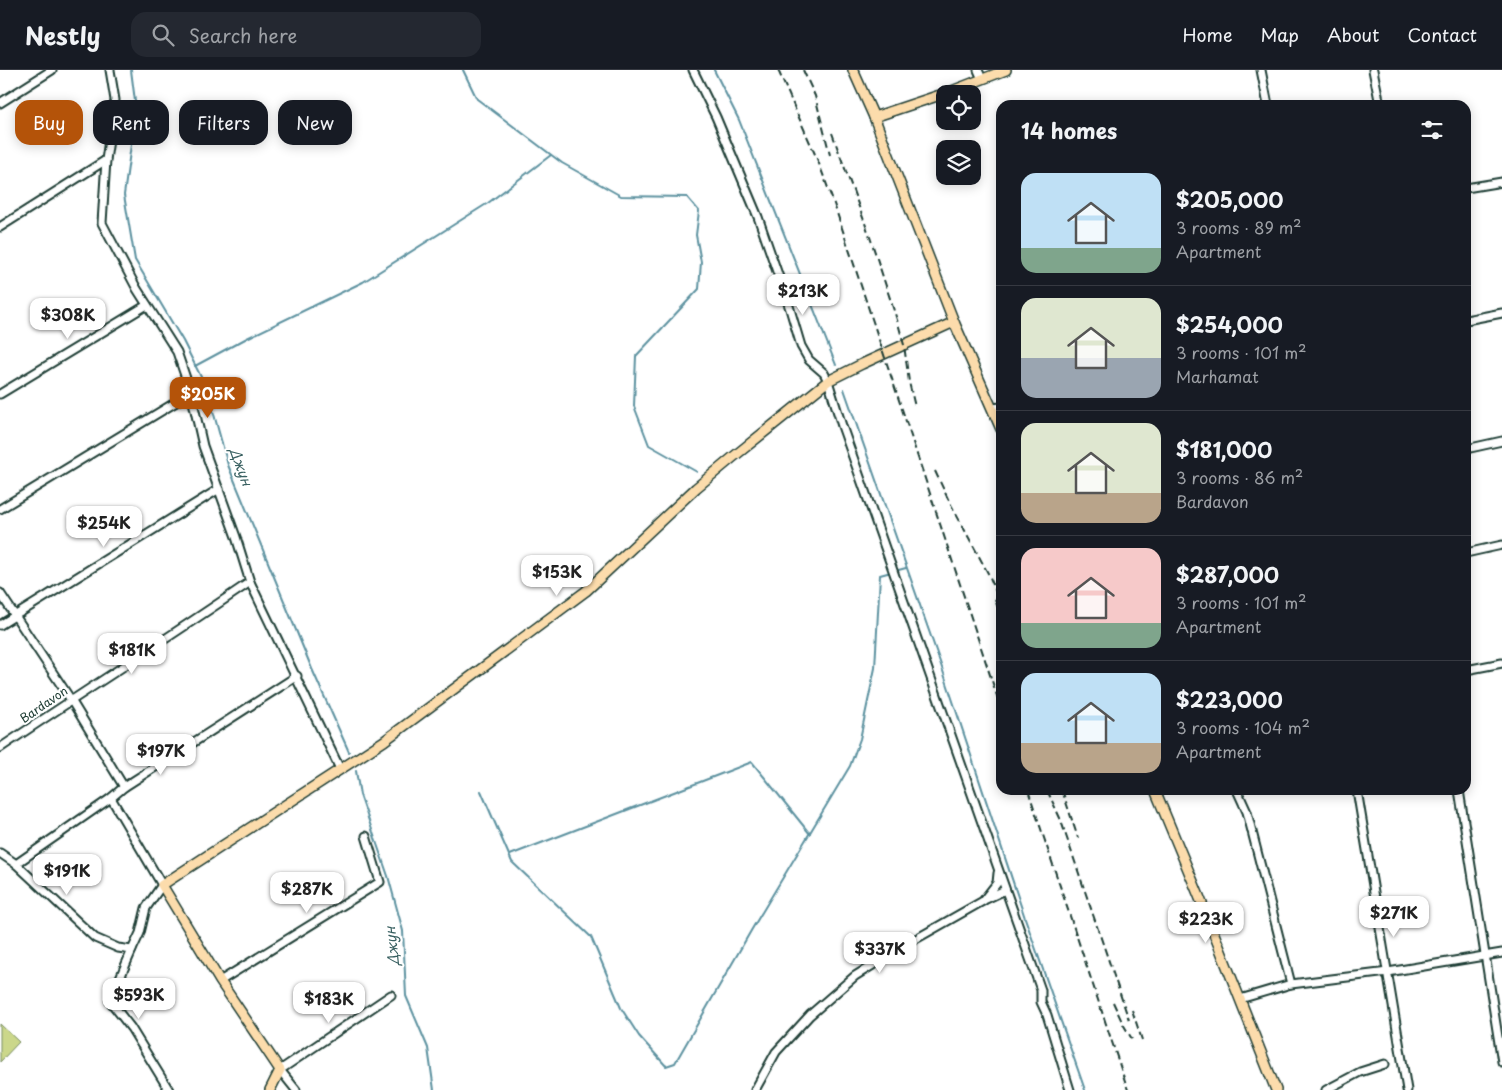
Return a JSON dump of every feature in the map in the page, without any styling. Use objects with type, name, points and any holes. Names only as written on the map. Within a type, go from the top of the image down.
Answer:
[{"type":"main road","points":[[853,70],[874,117],[954,322],[996,405]]},
{"type":"main road","points":[[874,117],[950,92],[1006,70]]},
{"type":"main road","points":[[270,1090],[280,1070],[220,980],[162,885],[384,740],[586,591],[696,488],[828,381],[954,322]]},
{"type":"main road","points":[[1157,795],[1276,1090]]},
{"type":"street","points":[[0,103],[52,70]]},
{"type":"street","points":[[110,70],[114,100],[106,160],[102,223],[137,289],[177,352],[191,393],[203,446],[250,582],[297,676],[340,769]]},
{"type":"street","points":[[693,70],[716,117],[758,217],[790,308],[801,346],[809,360],[824,373],[828,381],[893,572],[1041,990],[1041,1002],[1047,1015],[1070,1090]]},
{"type":"street","points":[[978,70],[982,79]]},
{"type":"street","points":[[1261,70],[1267,100]]},
{"type":"street","points":[[1373,70],[1379,100]]},
{"type":"street","points":[[0,227],[106,160]]},
{"type":"street","points":[[1471,187],[1502,182]]},
{"type":"street","points":[[0,394],[147,305]]},
{"type":"street","points":[[1471,319],[1502,313]]},
{"type":"street","points":[[0,509],[191,393]]},
{"type":"street","points":[[1471,448],[1502,441]]},
{"type":"street","points":[[0,625],[219,489]]},
{"type":"street","points":[[1471,552],[1502,545]]},
{"type":"street","name":"Bardavon","points":[[0,748],[71,700],[160,644],[250,582]]},
{"type":"street","points":[[0,593],[71,700],[124,787]]},
{"type":"street","points":[[1471,669],[1502,664]]},
{"type":"street","points":[[16,864],[124,787],[297,676]]},
{"type":"street","points":[[1239,795],[1247,812],[1291,984]]},
{"type":"street","points":[[1358,795],[1408,1090]]},
{"type":"street","points":[[1460,795],[1502,1062]]},
{"type":"street","points":[[111,798],[162,885],[146,908],[140,933],[110,1001],[131,1028],[170,1090]]},
{"type":"street","points":[[220,980],[380,882],[366,836]]},
{"type":"street","points":[[0,853],[16,864],[95,938],[118,948],[132,950]]},
{"type":"street","points":[[983,901],[997,883],[999,871]]},
{"type":"street","points":[[754,1090],[776,1052],[810,1015],[855,976],[907,944],[1005,890]]},
{"type":"street","points":[[1240,999],[1291,984],[1388,972],[1502,953]]},
{"type":"street","points":[[296,1090],[280,1070],[391,996]]},
{"type":"street","points":[[1326,1090],[1360,1072],[1385,1064]]},
{"type":"green space","points":[[0,1024],[19,1042],[0,1062]]},
{"type":"waterway","name":"Джун","points":[[131,70],[136,109],[124,195],[135,260],[183,341],[207,389],[228,465],[312,669],[349,752]]},
{"type":"waterway","points":[[463,70],[477,99],[562,163],[621,196],[687,197],[699,211],[696,235],[701,262],[699,289],[636,356],[634,406],[649,445],[697,472]]},
{"type":"waterway","points":[[714,70],[739,120],[836,365]]},
{"type":"waterway","points":[[195,366],[247,338],[363,282],[488,203],[551,155]]},
{"type":"waterway","points":[[844,389],[941,665],[1025,918],[1085,1090]]},
{"type":"waterway","points":[[481,791],[512,862],[591,937],[621,1008],[639,1036],[666,1066],[675,1063],[752,929],[850,766],[860,739],[875,668],[880,575],[906,568]]},
{"type":"waterway","points":[[510,855],[752,762],[810,834]]},
{"type":"waterway","name":"Джун","points":[[356,771],[360,795],[388,876],[403,931],[406,996],[428,1048],[434,1090]]},
{"type":"railway","points":[[778,70],[818,161],[834,204],[996,693]]},
{"type":"railway","points":[[803,70],[815,96],[830,155]]},
{"type":"railway","points":[[832,133],[870,237],[898,323],[904,345],[909,382],[915,407]]},
{"type":"railway","points":[[935,471],[996,592]]},
{"type":"railway","points":[[1030,795],[1128,1090]]},
{"type":"railway","points":[[1049,795],[1060,818],[1129,1020]]},
{"type":"railway","points":[[1064,795],[1078,838]]},
{"type":"railway","points":[[1113,1002],[1132,1039]]},
{"type":"railway","points":[[1132,1010],[1142,1040]]}]
